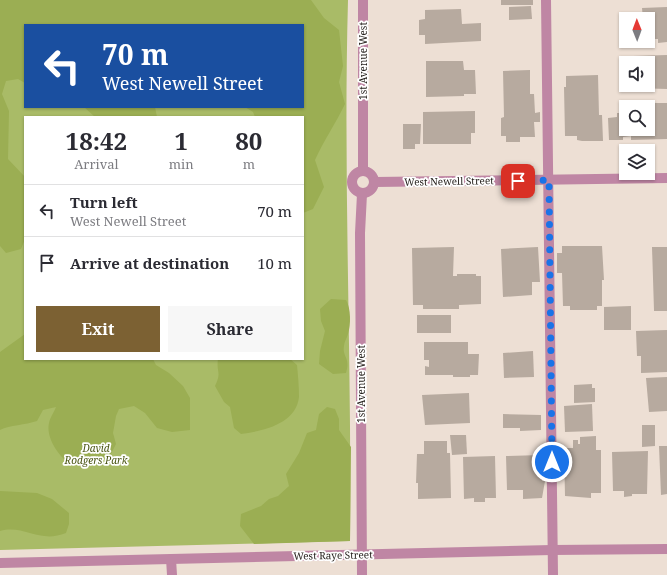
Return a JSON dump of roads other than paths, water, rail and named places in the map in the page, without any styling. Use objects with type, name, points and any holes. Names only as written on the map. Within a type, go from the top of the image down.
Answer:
[{"type":"street","name":"1st Avenue West","points":[[363,0],[363,171]]},
{"type":"street","points":[[546,0],[553,575]]},
{"type":"street","points":[[363,171],[370,172],[375,182],[372,190],[362,194],[353,188],[352,181],[355,174],[363,171]]},
{"type":"street","name":"West Newell Street","points":[[375,182],[667,178]]},
{"type":"street","name":"1st Avenue West","points":[[362,194],[360,233],[362,575]]},
{"type":"street","name":"West Raye Street","points":[[0,563],[552,550],[667,549]]},
{"type":"street","points":[[171,559],[172,575]]},
{"type":"park label","name":"David Rodgers Park","points":[[96,454]]}]
